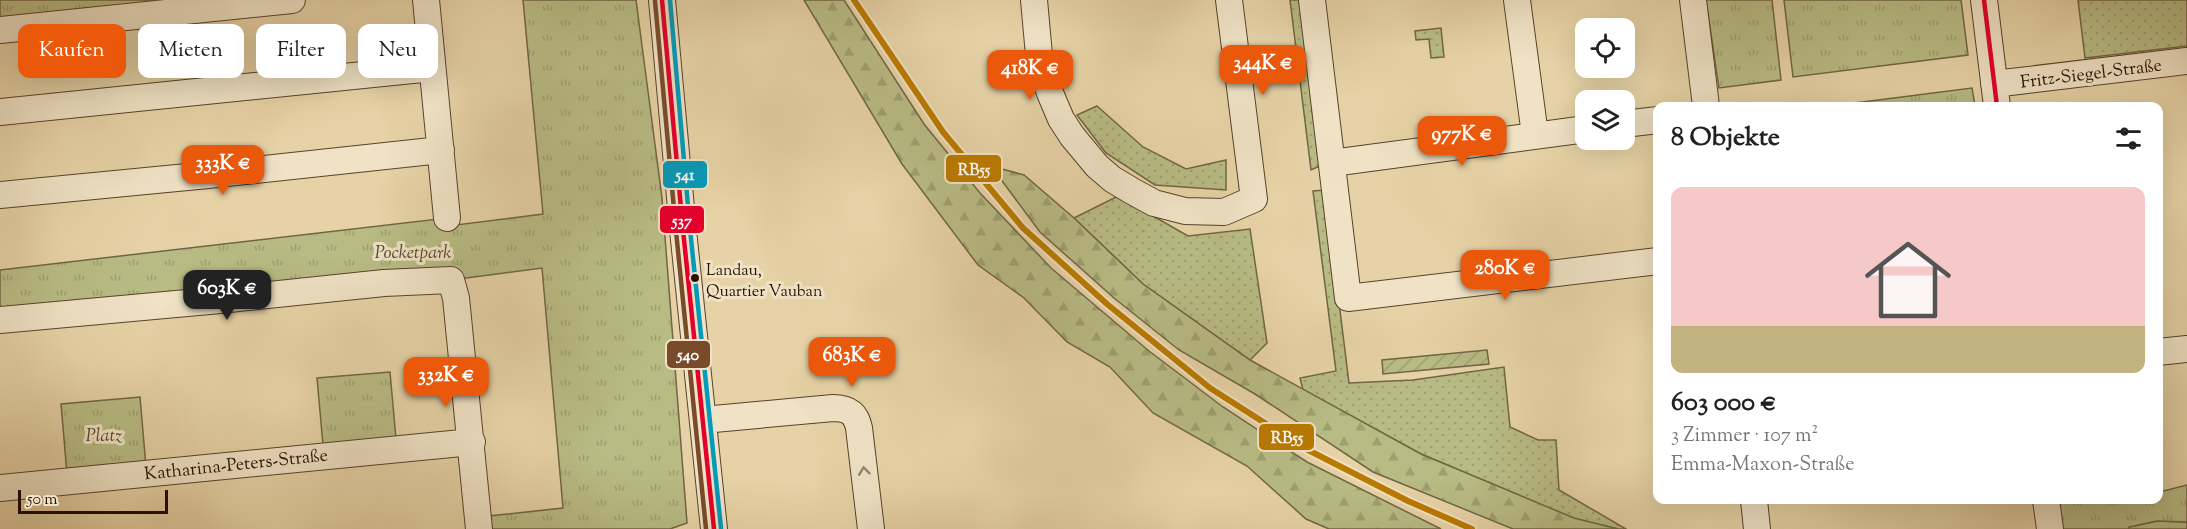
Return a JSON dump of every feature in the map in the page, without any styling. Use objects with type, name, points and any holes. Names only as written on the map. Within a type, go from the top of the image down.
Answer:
[{"type":"street","points":[[0,30],[292,0]]},
{"type":"street","points":[[426,0],[428,24]]},
{"type":"street","points":[[662,0],[682,230],[714,529]]},
{"type":"street","points":[[1034,0],[1040,66],[1050,93],[1061,119],[1097,166],[1112,179],[1146,199],[1168,208],[1224,212],[1254,199],[1229,0]]},
{"type":"street","points":[[1312,0],[1348,298],[1653,262]]},
{"type":"street","points":[[1517,0],[1534,135]]},
{"type":"street","points":[[1693,0],[1706,102]]},
{"type":"street","points":[[1984,0],[1996,95]]},
{"type":"street","name":"Fritz-Siegel-Straße","points":[[1996,95],[2187,61]]},
{"type":"street","points":[[0,112],[358,76]]},
{"type":"street","points":[[433,78],[447,218]]},
{"type":"street","points":[[1635,123],[1653,121]]},
{"type":"street","points":[[1332,163],[1575,130]]},
{"type":"street","points":[[0,195],[441,150]]},
{"type":"street","points":[[0,320],[384,282],[452,280],[472,442],[479,529]]},
{"type":"street","points":[[2163,351],[2187,349]]},
{"type":"street","points":[[703,420],[845,408],[853,414],[859,428],[871,529]]},
{"type":"street","name":"Katharina-Peters-Straße","points":[[0,489],[472,442]]},
{"type":"street","points":[[1754,504],[1757,529]]},
{"type":"street","points":[[2047,504],[2050,529]]},
{"type":"green space","points":[[0,0],[292,0],[58,24],[18,24],[18,28],[0,30]]},
{"type":"green space","name":"Pocketpark","points":[[523,0],[636,0],[662,198],[687,523],[670,529],[491,529],[489,516],[563,508],[542,268],[451,280],[0,321],[0,270],[447,218],[448,226],[543,214]]},
{"type":"green space","points":[[804,0],[844,0],[924,124],[980,193],[1051,268],[1149,351],[1223,407],[1307,462],[1441,529],[1329,529],[1306,519],[1247,466],[1153,413],[1110,367],[1067,342],[1024,298],[978,265],[902,164]]},
{"type":"green space","points":[[1290,0],[1302,0],[1322,165],[1311,170]]},
{"type":"green space","points":[[1706,0],[1772,0],[1781,80],[1719,88]]},
{"type":"green space","points":[[1784,0],[1961,0],[1968,55],[1793,77]]},
{"type":"green space","points":[[2078,0],[2187,0],[2187,46],[2085,58]]},
{"type":"green space","points":[[1441,28],[1444,57],[1431,58],[1429,39],[1416,40],[1415,31]]},
{"type":"green space","points":[[1972,88],[1974,102],[1862,102]]},
{"type":"green space","points":[[1097,106],[1143,147],[1186,169],[1226,160],[1226,190],[1155,185],[1106,153],[1077,115]]},
{"type":"green space","points":[[991,166],[1024,175],[1074,218],[1143,284],[1250,360],[1421,454],[1574,518],[1618,529],[1513,529],[1373,472],[1255,394],[1179,350],[1114,298],[1040,232]]},
{"type":"green space","points":[[1325,190],[1349,383],[1413,380],[1504,367],[1510,427],[1538,440],[1556,440],[1559,490],[1626,529],[1574,519],[1421,454],[1303,390],[1300,378],[1336,371],[1313,191]]},
{"type":"green space","points":[[1118,196],[1188,236],[1250,229],[1267,343],[1250,360],[1143,284],[1074,218]]},
{"type":"green space","points":[[1487,350],[1489,364],[1383,374],[1382,360]]},
{"type":"green space","points":[[390,372],[396,439],[323,445],[317,378]]},
{"type":"green space","name":"Platz","points":[[140,397],[146,467],[67,474],[61,404]]},
{"type":"green space","points":[[2187,485],[2187,522],[2157,521],[2129,527],[2129,529],[2058,529],[2055,504],[2163,504],[2163,491]]},
{"type":"green space","points":[[2157,521],[2187,522],[2187,529],[2129,529],[2129,527]]},
{"type":"transit line","name":"537","points":[[662,0],[714,529]]},
{"type":"transit line","name":"541","points":[[670,0],[690,229],[721,528]]},
{"type":"transit line","name":"RB55","points":[[854,0],[943,132],[1023,228],[1107,304],[1210,388],[1304,448],[1408,501],[1472,529]]},
{"type":"transit line","name":"537","points":[[1984,0],[1997,102]]},
{"type":"transit line","name":"540","points":[[655,1],[706,529]]},
{"type":"place","name":"Landau, Quartier Vauban","points":[[695,278]]}]
